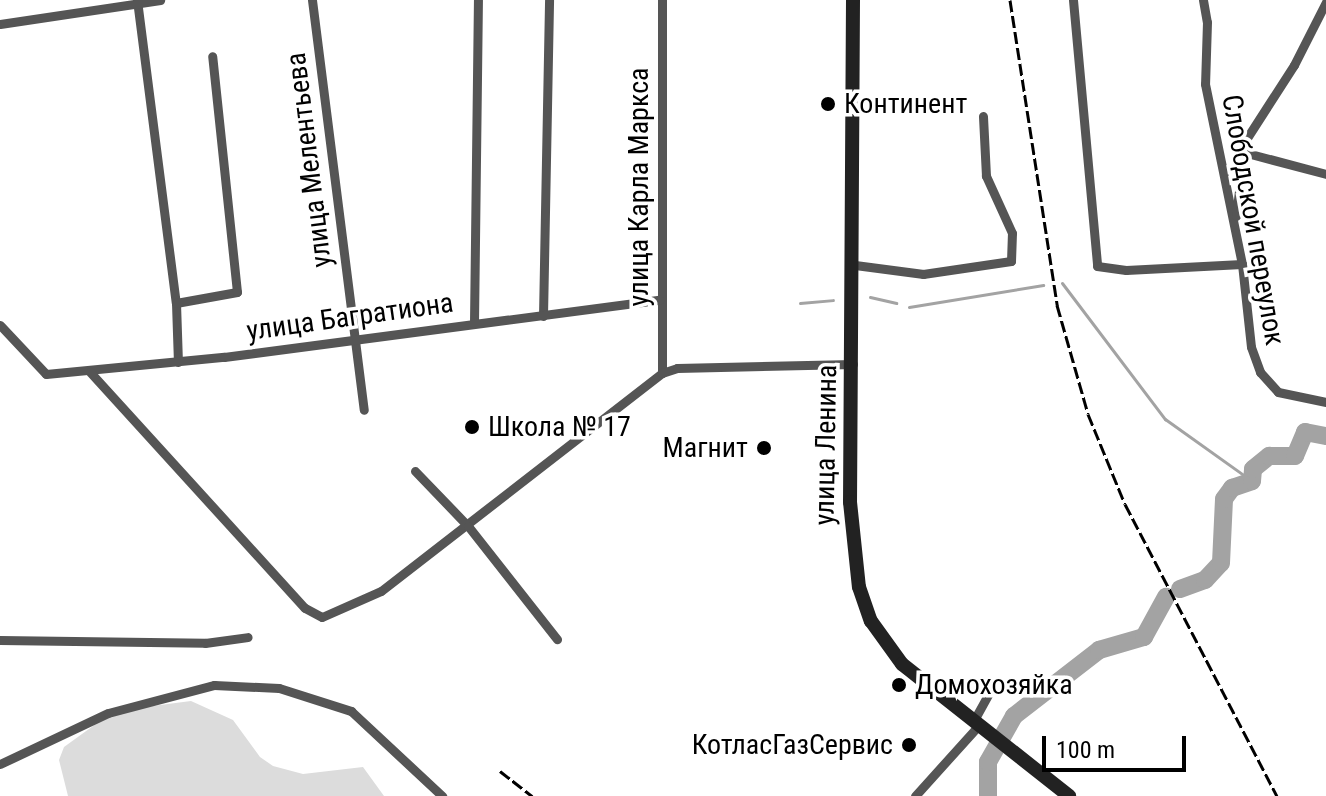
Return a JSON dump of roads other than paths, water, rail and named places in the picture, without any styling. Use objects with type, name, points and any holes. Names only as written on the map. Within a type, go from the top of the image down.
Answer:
[{"type":"main road","name":"улица Ленина","points":[[853,0],[855,265],[851,551],[864,605],[902,664],[1069,796]]},
{"type":"street","points":[[0,24],[137,1],[160,0]]},
{"type":"street","name":"улица Мелентьева","points":[[312,0],[351,337],[364,410]]},
{"type":"street","points":[[474,323],[478,0]]},
{"type":"street","points":[[543,316],[549,0]]},
{"type":"street","name":"улица Карла Маркса","points":[[662,0],[659,300],[662,373]]},
{"type":"street","points":[[1073,0],[1097,266],[1126,270],[1242,264]]},
{"type":"street","name":"Слободской переулок","points":[[1203,0],[1205,84],[1242,264],[1251,347],[1260,372],[1278,392],[1326,402]]},
{"type":"street","points":[[137,1],[176,303],[178,362]]},
{"type":"street","points":[[1235,228],[1243,152],[1326,2]]},
{"type":"street","points":[[176,303],[237,292],[212,56]]},
{"type":"street","points":[[855,265],[923,274],[1011,261],[1012,233],[986,176],[983,116]]},
{"type":"street","points":[[1243,152],[1326,174]]},
{"type":"street","name":"улица Багратиона","points":[[0,325],[46,374],[178,362],[351,337],[659,300]]},
{"type":"street","points":[[90,372],[305,608],[322,617],[355,606],[468,526],[662,373],[677,368],[853,364]]},
{"type":"street","points":[[415,471],[468,526],[557,639]]},
{"type":"street","points":[[0,640],[205,643],[248,637]]},
{"type":"street","points":[[915,796],[979,727],[994,684]]},
{"type":"street","points":[[0,764],[108,713],[214,685],[279,688],[351,711],[442,796]]},
{"type":"waterway","points":[[1062,283],[1165,419],[1252,481]]},
{"type":"waterway","points":[[909,307],[1043,285]]},
{"type":"waterway","points":[[870,297],[896,303]]},
{"type":"waterway","points":[[800,303],[833,300]]},
{"type":"waterway","points":[[1180,589],[1205,580],[1221,563],[1224,499],[1232,488],[1252,481],[1253,469],[1269,456],[1295,456],[1305,432],[1326,436]]},
{"type":"waterway","points":[[988,796],[988,762],[1014,716],[1099,650],[1144,637],[1166,597]]},
{"type":"railway","points":[[1010,0],[1057,305],[1088,414],[1125,504],[1277,796]]},
{"type":"railway","points":[[500,771],[532,796]]},
{"type":"place","name":"Континент","points":[[828,104]]},
{"type":"place","name":"Школа № 17","points":[[472,427]]},
{"type":"place","name":"Магнит","points":[[764,448]]},
{"type":"place","name":"Домохозяйка","points":[[899,685]]},
{"type":"place","name":"КотласГазСервис","points":[[909,745]]}]
